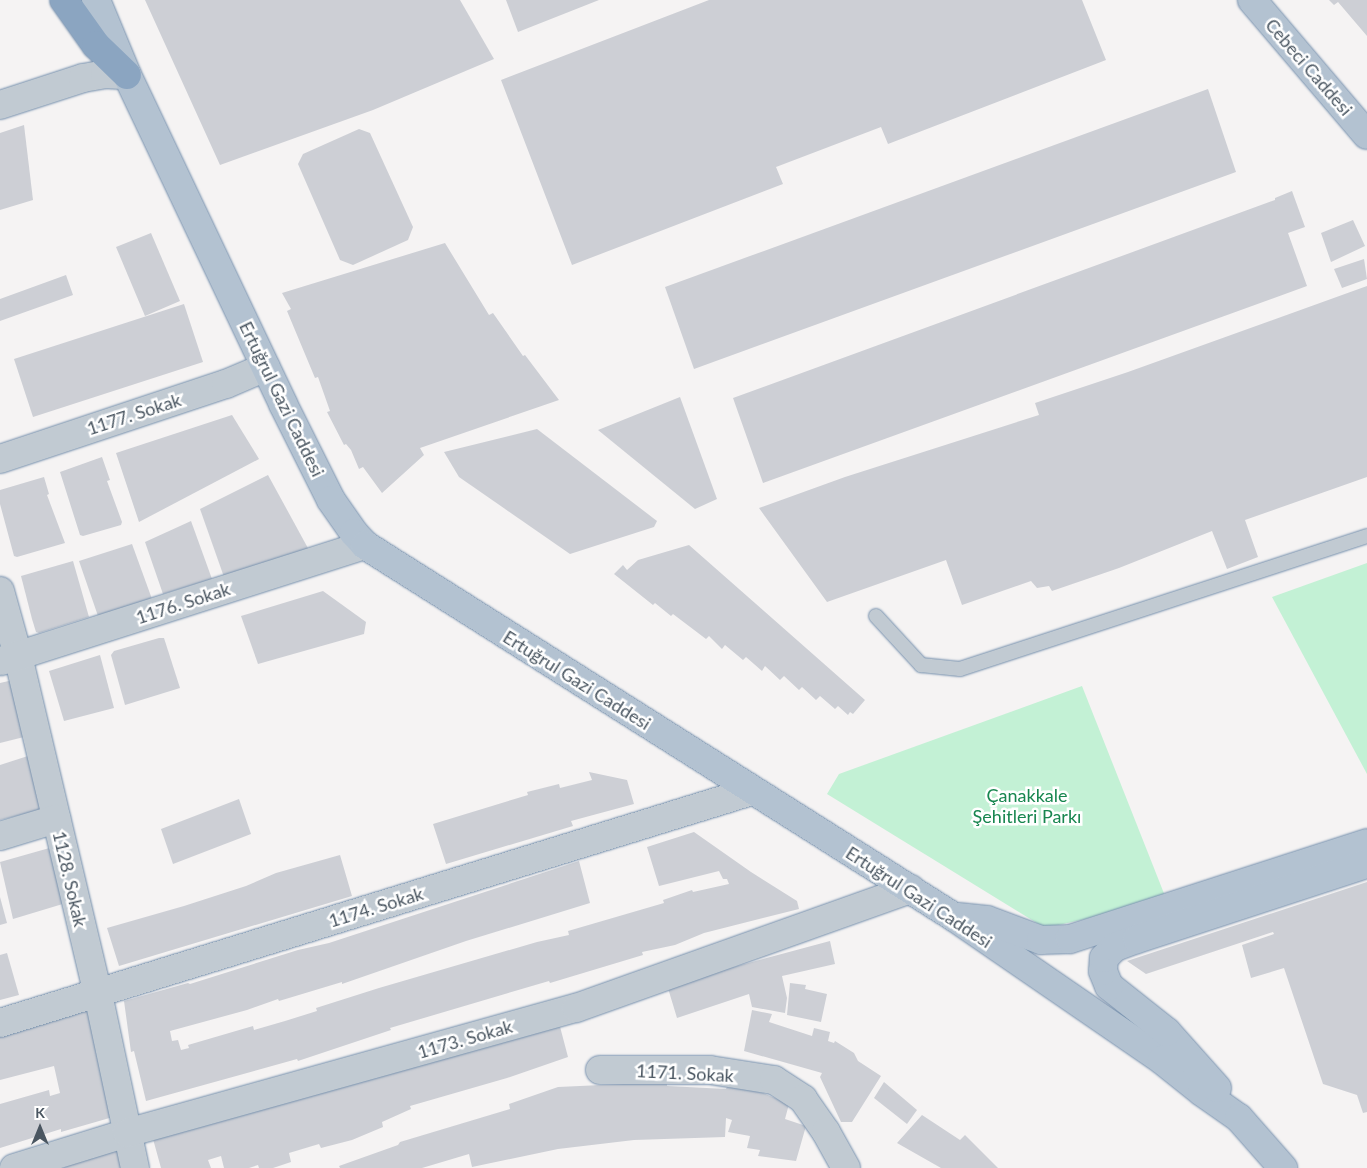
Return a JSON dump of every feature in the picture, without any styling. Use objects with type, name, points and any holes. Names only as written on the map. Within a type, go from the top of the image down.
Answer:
[{"type":"highway","points":[[64,0],[96,45],[127,75]]},
{"type":"main road","name":"Ertuğrul Gazi Caddesi","points":[[96,0],[127,75],[331,500],[354,533],[366,545],[954,917],[1162,1060],[1239,1118],[1283,1168]]},
{"type":"main road","name":"Cebeci Caddesi","points":[[1252,0],[1367,135]]},
{"type":"main road","points":[[954,917],[987,920],[1042,940],[1070,940],[1367,843]]},
{"type":"main road","points":[[1239,1118],[1206,1073],[1167,1032],[1109,986],[1103,971],[1104,958],[1115,947],[1367,864]]},
{"type":"street","points":[[0,105],[83,78],[106,74],[127,75]]},
{"type":"street","name":"1177. Sokak","points":[[0,458],[226,384],[266,367]]},
{"type":"street","name":"1176. Sokak","points":[[9,659],[366,545]]},
{"type":"street","name":"1128. Sokak","points":[[0,591],[9,659],[56,819],[98,994],[135,1168]]},
{"type":"street","name":"1174. Sokak","points":[[0,1023],[752,790]]},
{"type":"street","points":[[0,836],[56,819]]},
{"type":"street","name":"1173. Sokak","points":[[14,1168],[127,1133],[576,1008],[910,889]]},
{"type":"street","name":"1171. Sokak","points":[[600,1070],[710,1070],[774,1080],[803,1099],[826,1132],[846,1168]]},
{"type":"lane","points":[[876,616],[921,666],[960,669],[1367,536]]},
{"type":"green space","points":[[1367,563],[1367,774],[1272,597]]},
{"type":"green space","name":"Çanakkale Şehitleri Parkı","points":[[1082,686],[1167,901],[1045,928],[827,794],[839,774]]},
{"type":"building","points":[[145,0],[460,0],[494,59],[373,110],[220,165]]},
{"type":"building","points":[[506,0],[599,0],[518,32]]},
{"type":"building","points":[[709,0],[1082,0],[1106,60],[888,144],[881,127],[776,167],[783,184],[572,265],[501,80]]},
{"type":"building","points":[[1329,0],[1367,0],[1367,36],[1338,2],[1334,5]]},
{"type":"building","points":[[1208,89],[1236,172],[694,369],[665,287]]},
{"type":"building","points":[[24,125],[33,200],[0,210],[0,133]]},
{"type":"building","points":[[359,129],[370,133],[413,227],[408,240],[353,265],[340,260],[298,164],[303,154]]},
{"type":"building","points":[[1292,191],[1305,227],[1288,233],[1307,286],[763,483],[733,398],[1275,200],[1275,198]]},
{"type":"building","points":[[1353,220],[1365,246],[1331,262],[1321,233]]},
{"type":"building","points":[[151,233],[180,301],[145,316],[116,247]]},
{"type":"building","points":[[445,243],[489,315],[493,313],[523,356],[525,355],[559,400],[420,448],[424,455],[382,493],[363,467],[359,469],[351,450],[346,444],[344,445],[327,412],[330,411],[318,377],[315,378],[287,311],[291,309],[282,293]]},
{"type":"building","points":[[1364,259],[1367,279],[1342,288],[1334,269]]},
{"type":"building","points":[[66,275],[73,295],[0,321],[0,299]]},
{"type":"building","points":[[1367,286],[1367,477],[1245,520],[1258,557],[1227,569],[1212,531],[1119,568],[1052,591],[1049,586],[1037,588],[1031,581],[962,605],[946,560],[827,602],[759,508],[845,477],[1039,415],[1035,403],[1128,372]]},
{"type":"building","points":[[184,304],[203,362],[33,417],[14,359]]},
{"type":"building","points":[[680,397],[717,499],[695,509],[598,430]]},
{"type":"building","points":[[232,415],[259,459],[139,522],[116,453]]},
{"type":"building","points":[[537,429],[657,521],[654,527],[570,554],[459,477],[444,452]]},
{"type":"building","points":[[102,457],[110,480],[107,481],[122,522],[121,525],[83,536],[80,535],[60,472]]},
{"type":"building","points":[[268,475],[309,550],[224,577],[200,509]]},
{"type":"building","points":[[44,477],[49,494],[47,495],[65,543],[17,557],[14,556],[0,504],[0,490]]},
{"type":"building","points":[[191,521],[212,579],[163,594],[145,542]]},
{"type":"building","points":[[132,544],[152,599],[98,616],[79,561]]},
{"type":"building","points":[[689,545],[865,700],[853,714],[850,712],[848,715],[838,706],[835,709],[820,696],[816,700],[802,687],[799,690],[784,676],[780,680],[765,666],[762,671],[746,657],[743,660],[725,645],[722,649],[709,636],[706,639],[673,614],[671,616],[655,603],[653,605],[614,574],[623,565],[627,570],[638,560]]},
{"type":"building","points":[[73,561],[89,617],[39,633],[36,632],[21,576]]},
{"type":"building","points":[[323,591],[366,622],[364,634],[258,664],[241,616]]},
{"type":"building","points":[[164,638],[180,688],[125,705],[111,655],[114,651]]},
{"type":"building","points":[[100,655],[114,708],[64,721],[49,671]]},
{"type":"building","points":[[13,680],[28,736],[0,743],[0,683]]},
{"type":"building","points":[[31,755],[41,810],[0,820],[0,765]]},
{"type":"building","points":[[589,772],[627,780],[634,804],[571,821],[573,826],[446,864],[433,824],[528,795],[527,792],[559,784],[560,788],[592,780]]},
{"type":"building","points":[[239,799],[251,834],[173,864],[161,829]]},
{"type":"building","points":[[694,832],[751,872],[797,901],[799,909],[704,933],[675,945],[642,952],[643,955],[390,1028],[391,1030],[298,1061],[297,1059],[146,1101],[134,1051],[131,1052],[124,1001],[190,984],[298,950],[329,943],[579,861],[590,903],[466,941],[342,984],[342,982],[279,1001],[278,999],[247,1010],[170,1031],[172,1041],[178,1040],[181,1050],[189,1048],[188,1045],[253,1026],[254,1030],[285,1021],[317,1011],[316,1008],[379,988],[537,942],[569,935],[568,931],[664,903],[663,900],[692,890],[693,892],[729,884],[727,879],[723,879],[719,871],[659,886],[647,847]]},
{"type":"building","points":[[53,847],[66,903],[13,919],[0,862]]},
{"type":"building","points":[[340,855],[352,896],[119,966],[107,928],[184,906],[246,886],[276,873]]},
{"type":"building","points":[[1367,882],[1367,1112],[1363,1113],[1357,1095],[1323,1084],[1284,968],[1251,978],[1242,945],[1274,934],[1273,932],[1146,974],[1127,961]]},
{"type":"building","points":[[0,897],[7,923],[0,925]]},
{"type":"building","points":[[830,941],[835,964],[782,976],[787,998],[785,1013],[752,1007],[749,994],[677,1018],[667,985]]},
{"type":"building","points":[[7,953],[19,995],[0,1000],[0,955]]},
{"type":"building","points":[[790,983],[806,985],[805,989],[827,994],[821,1022],[787,1015]]},
{"type":"building","points":[[89,1010],[113,1117],[61,1132],[61,1129],[0,1148],[0,1104],[49,1090],[50,1096],[60,1093],[54,1066],[0,1080],[0,1037]]},
{"type":"building","points":[[752,1010],[772,1014],[769,1022],[812,1036],[814,1028],[830,1032],[828,1041],[834,1043],[835,1041],[854,1053],[858,1061],[881,1076],[852,1122],[841,1122],[820,1077],[822,1073],[744,1051]]},
{"type":"building","points":[[558,1019],[568,1057],[507,1078],[410,1106],[411,1109],[382,1122],[383,1127],[352,1140],[321,1148],[319,1144],[289,1153],[291,1162],[273,1168],[259,1168],[258,1165],[249,1168],[224,1168],[221,1156],[208,1160],[211,1168],[161,1168],[153,1139]]},
{"type":"building","points":[[667,1082],[667,1086],[726,1089],[728,1084],[763,1093],[789,1104],[785,1119],[806,1126],[796,1161],[758,1156],[760,1150],[747,1148],[750,1136],[728,1132],[732,1120],[726,1118],[725,1137],[634,1140],[558,1149],[472,1167],[469,1154],[422,1168],[340,1168],[339,1166],[398,1145],[400,1142],[510,1109],[509,1104],[558,1087]]},
{"type":"building","points":[[884,1082],[917,1110],[907,1124],[874,1098]]},
{"type":"building","points":[[922,1115],[960,1140],[965,1135],[998,1168],[941,1168],[897,1143]]},
{"type":"building","points":[[118,1150],[122,1168],[63,1168],[69,1165]]}]
